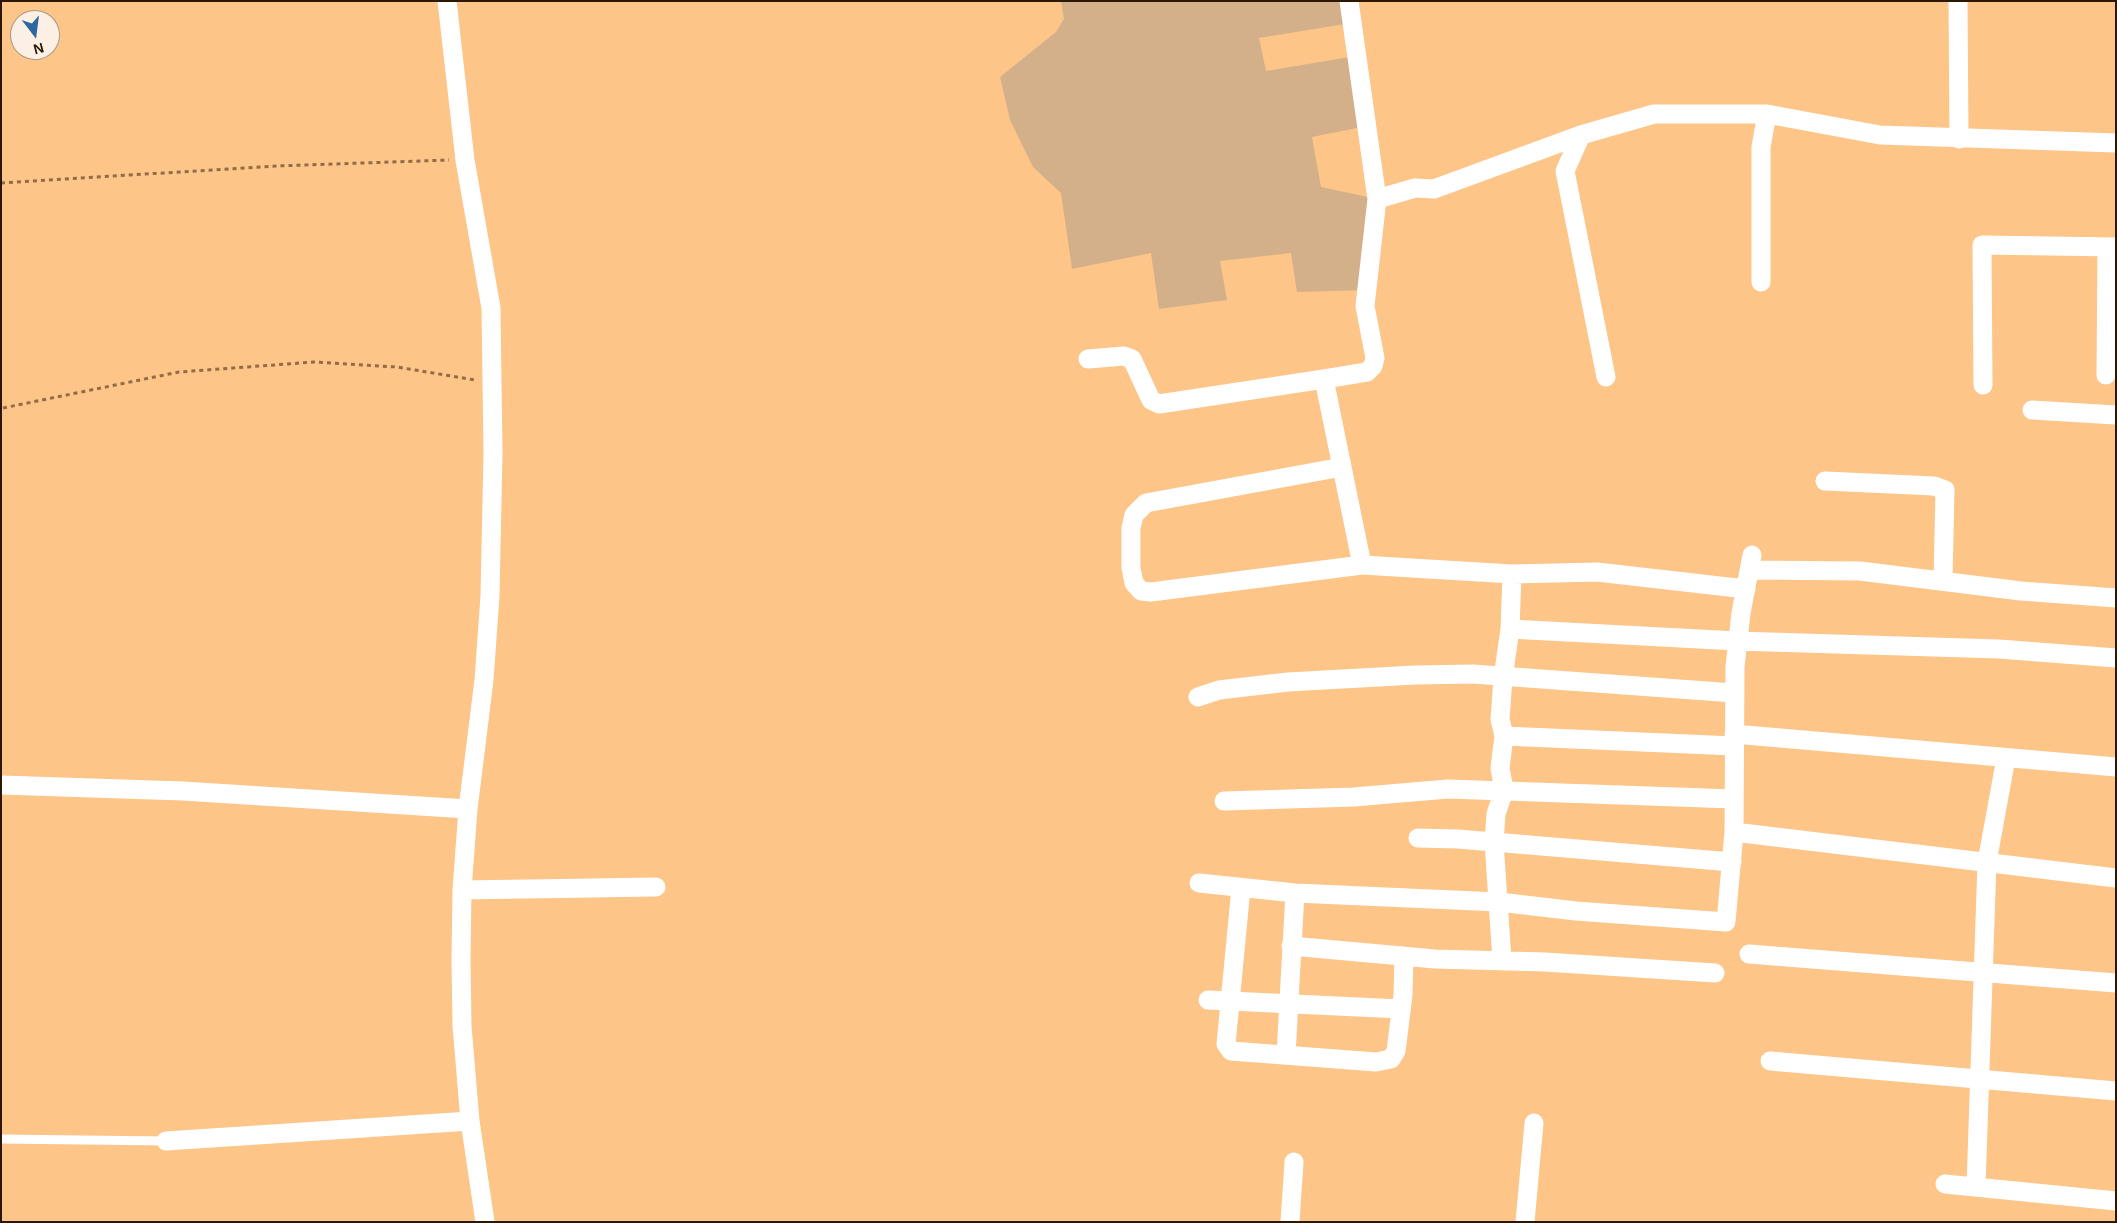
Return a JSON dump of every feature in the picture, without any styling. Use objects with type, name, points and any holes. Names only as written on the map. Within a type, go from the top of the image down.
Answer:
[{"type":"street","points":[[447,1],[464,160],[491,308],[493,383],[490,596],[484,680],[468,809],[462,890],[462,1026],[470,1121],[485,1222]]},
{"type":"street","points":[[1088,358],[1124,356],[1132,359],[1151,400],[1159,404],[1367,372],[1373,366],[1375,358],[1366,306],[1377,199],[1348,1]]},
{"type":"street","points":[[1958,1],[1959,139]]},
{"type":"street","points":[[1377,199],[1415,188],[1434,189],[1581,135],[1654,114],[1767,114],[1880,135],[2116,143]]},
{"type":"street","points":[[1761,282],[1761,147],[1767,114]]},
{"type":"street","points":[[1581,135],[1564,171],[1606,376]]},
{"type":"street","points":[[1983,385],[1982,244],[2111,247],[2106,375]]},
{"type":"street","points":[[1324,379],[1362,565]]},
{"type":"street","points":[[2032,410],[2116,415]]},
{"type":"street","points":[[1342,467],[1146,503],[1134,514],[1131,528],[1131,568],[1134,583],[1141,591],[1151,592],[1362,565],[1512,574],[1597,572],[1746,589]]},
{"type":"street","points":[[1825,481],[1934,486],[1944,490],[1943,581]]},
{"type":"street","points":[[1199,883],[1295,893],[1499,902],[1576,911],[1726,922],[1734,832],[1734,692],[1738,641],[1750,563],[1860,571],[2021,591],[2116,598]]},
{"type":"street","points":[[1502,960],[1494,842],[1496,814],[1504,790],[1500,768],[1504,736],[1500,719],[1503,678],[1510,629],[1512,574]]},
{"type":"street","points":[[1510,629],[1738,641],[1999,649],[2116,658]]},
{"type":"street","points":[[1198,697],[1219,690],[1350,677],[1473,674],[1503,678],[1734,692]]},
{"type":"street","points":[[1504,736],[1734,740],[2116,767]]},
{"type":"street","points":[[1976,1187],[1987,862],[2006,758]]},
{"type":"street","points":[[1,785],[183,791],[468,809]]},
{"type":"street","points":[[1224,801],[1354,797],[1448,789],[1734,800]]},
{"type":"street","points":[[1734,832],[2116,878]]},
{"type":"street","points":[[1418,838],[1494,842],[1732,862]]},
{"type":"street","points":[[462,890],[656,887]]},
{"type":"street","points":[[1241,888],[1226,1048],[1231,1051],[1376,1062],[1391,1059],[1396,1052],[1404,956]]},
{"type":"street","points":[[1286,1055],[1290,946],[1295,893]]},
{"type":"street","points":[[1290,946],[1404,956],[1714,973]]},
{"type":"street","points":[[1749,954],[2116,982]]},
{"type":"street","points":[[1208,1000],[1401,1010]]},
{"type":"street","points":[[1770,1061],[2116,1091]]},
{"type":"street","points":[[166,1141],[470,1121]]},
{"type":"street","points":[[1525,1222],[1534,1122]]},
{"type":"street","points":[[1290,1222],[1294,1162]]},
{"type":"street","points":[[1944,1184],[2116,1200]]},
{"type":"lane","points":[[1,1139],[166,1141]]},
{"type":"path","points":[[1,183],[276,166],[464,160]]},
{"type":"path","points":[[3,408],[180,372],[314,362],[396,367],[493,383]]},
{"type":"shaded area","points":[[1061,1],[1349,1],[1351,23],[1259,38],[1266,71],[1356,56],[1367,126],[1312,137],[1321,187],[1377,199],[1367,290],[1297,292],[1291,253],[1220,261],[1227,300],[1159,309],[1151,253],[1072,269],[1061,193],[1033,167],[1010,120],[1000,77],[1056,32],[1064,19]]}]
